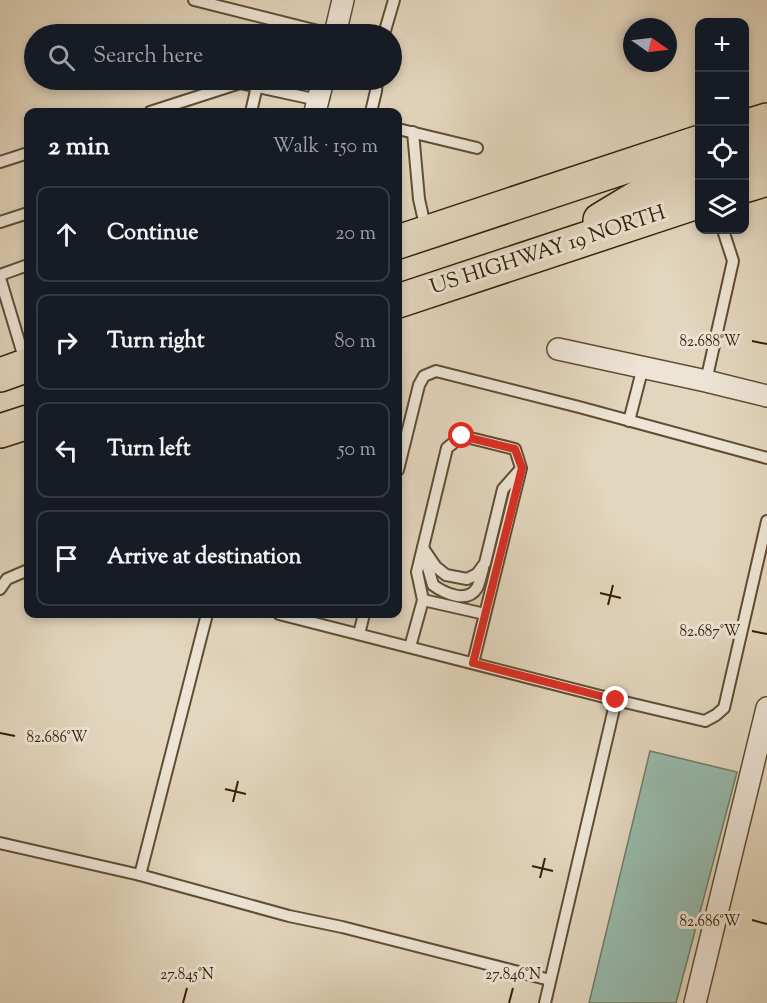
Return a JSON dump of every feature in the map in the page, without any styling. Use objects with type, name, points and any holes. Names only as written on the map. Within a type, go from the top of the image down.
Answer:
[{"type":"highway","points":[[749,126],[767,120]]},
{"type":"highway","points":[[412,237],[695,143]]},
{"type":"highway","points":[[749,157],[767,152]]},
{"type":"highway","points":[[549,250],[648,191],[695,175]]},
{"type":"highway","points":[[749,184],[767,179]]},
{"type":"highway","name":"US HIGHWAY 19 NORTH","points":[[402,300],[695,202]]},
{"type":"highway","points":[[0,432],[24,423]]},
{"type":"street","points":[[336,24],[344,0]]},
{"type":"street","points":[[558,349],[767,396]]},
{"type":"street","points":[[694,1003],[767,708]]},
{"type":"lane","points":[[194,0],[292,24]]},
{"type":"lane","points":[[387,24],[394,0]]},
{"type":"lane","points":[[162,108],[218,90]]},
{"type":"lane","points":[[252,108],[255,90]]},
{"type":"lane","points":[[269,90],[319,102]]},
{"type":"lane","points":[[373,108],[376,90]]},
{"type":"lane","points":[[402,130],[477,148]]},
{"type":"lane","points":[[412,237],[419,199],[413,132]]},
{"type":"lane","points":[[0,162],[24,154]]},
{"type":"lane","points":[[0,222],[24,214]]},
{"type":"lane","points":[[706,381],[733,261],[724,234]]},
{"type":"lane","points":[[18,368],[0,277],[24,267]]},
{"type":"lane","points":[[629,421],[643,367]]},
{"type":"lane","points":[[402,433],[421,380],[436,371],[767,458]]},
{"type":"lane","points":[[410,647],[423,600],[417,572],[447,448],[462,436],[515,449],[522,468],[473,663]]},
{"type":"lane","points":[[423,548],[432,585],[447,593],[461,596],[471,594],[477,588],[485,563],[503,489],[522,468]]},
{"type":"lane","points":[[305,618],[359,634],[705,721],[724,708],[767,521]]},
{"type":"lane","points":[[423,548],[436,567],[446,575],[467,579],[477,574],[485,563]]},
{"type":"lane","points":[[0,589],[7,579],[24,572]]},
{"type":"lane","points":[[423,600],[486,615]]},
{"type":"lane","points":[[140,875],[206,618]]},
{"type":"lane","points":[[359,634],[363,618]]},
{"type":"lane","points":[[544,1003],[616,700]]},
{"type":"lane","points":[[0,843],[140,875],[289,916],[342,927],[550,980]]},
{"type":"shaded area","points":[[650,751],[737,772],[676,1003],[589,1003]]},
{"type":"route","points":[[462,436],[515,449],[522,468],[473,663],[616,700]]}]
